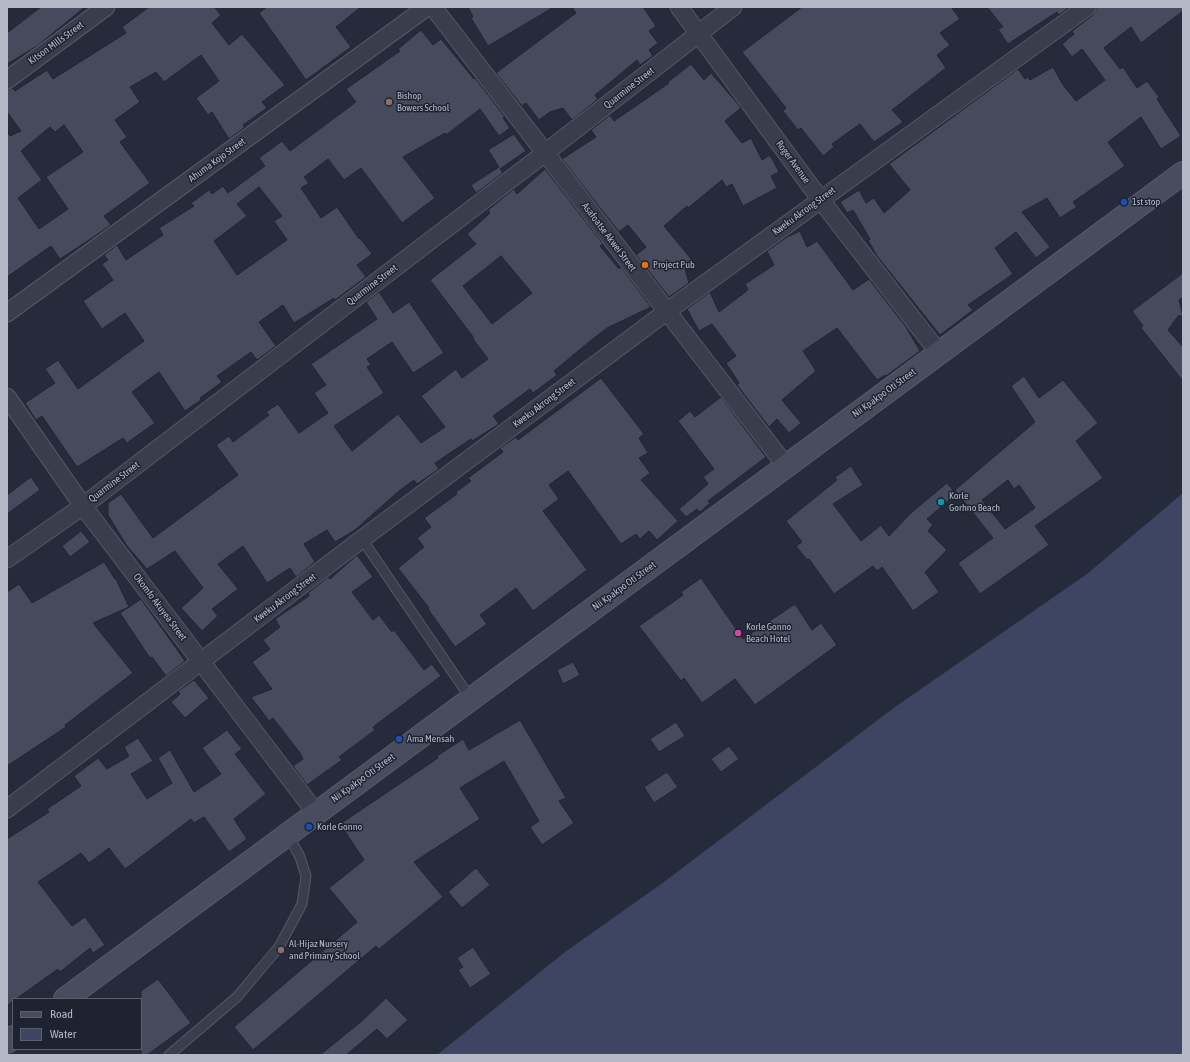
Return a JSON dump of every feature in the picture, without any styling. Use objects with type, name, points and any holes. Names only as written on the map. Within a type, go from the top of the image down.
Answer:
[{"type":"main road","name":"Nii Kpakpo Oti Street","points":[[66,998],[1183,173]]},
{"type":"street","name":"Kitson Mills Street","points":[[7,80],[106,7]]},
{"type":"street","name":"Ahuma Kojo Street","points":[[7,313],[427,7]]},
{"type":"street","name":"Asafoatse Akwei Street","points":[[433,7],[666,312],[786,466]]},
{"type":"street","name":"Roger Avenue","points":[[679,7],[820,199],[939,353]]},
{"type":"street","name":"Quarmine Street","points":[[7,558],[83,506],[545,153],[733,7]]},
{"type":"street","name":"Kweku Akrong Street","points":[[7,809],[362,539],[666,312],[1087,7]]},
{"type":"street","name":"Okomfo Akuyea Street","points":[[7,397],[83,506],[316,813]]},
{"type":"lane","points":[[362,539],[471,698]]},
{"type":"lane","points":[[169,1055],[237,997],[279,947],[302,904],[306,876],[300,857],[288,835]]},
{"type":"water","points":[[1183,493],[1183,1055],[437,1055],[565,952],[664,882],[895,707],[1087,574]]},
{"type":"building","points":[[41,7],[85,7],[37,46],[7,64],[7,33]]},
{"type":"building","points":[[149,7],[214,7],[221,15],[212,23],[229,45],[242,34],[285,85],[262,102],[267,108],[243,125],[245,127],[229,139],[212,112],[208,115],[196,98],[219,81],[201,55],[164,82],[156,72],[130,87],[140,102],[115,120],[127,137],[120,142],[150,183],[104,216],[111,225],[92,238],[60,259],[51,246],[7,277],[7,131],[10,136],[21,131],[7,112],[7,90],[13,88],[15,91],[47,70],[53,79],[126,33],[122,27]],"holes":[[[64,125],[83,152],[46,177],[68,209],[39,229],[18,198],[42,180],[21,151],[50,127],[55,132]]]},
{"type":"building","points":[[267,7],[361,7],[336,27],[351,47],[306,80],[259,13]]},
{"type":"building","points":[[468,7],[554,7],[488,46],[471,18],[473,17]]},
{"type":"building","points":[[572,7],[643,7],[656,26],[649,31],[658,43],[649,50],[653,56],[640,65],[637,60],[595,95],[598,99],[572,120],[563,108],[550,112],[539,120],[526,103],[522,106],[496,73],[576,13]]},
{"type":"building","points":[[802,7],[951,7],[960,19],[940,33],[950,45],[937,55],[946,68],[892,110],[903,122],[874,142],[860,124],[832,144],[834,147],[823,156],[801,128],[798,130],[783,111],[786,108],[742,52]]},
{"type":"building","points":[[987,7],[1070,7],[1059,15],[1057,12],[1008,44],[998,29],[1003,27]]},
{"type":"building","points":[[1097,7],[1183,7],[1183,11],[1141,43],[1131,27],[1104,48],[1120,69],[1123,67],[1137,88],[1147,81],[1159,97],[1157,99],[1181,136],[1161,149],[1141,117],[1108,142],[1125,166],[1073,202],[1077,207],[1060,218],[1047,198],[1022,212],[1050,247],[1036,258],[1016,232],[995,248],[1013,274],[968,305],[973,310],[940,335],[877,256],[868,240],[870,239],[853,210],[847,213],[840,202],[859,190],[866,203],[874,198],[884,213],[910,190],[889,164],[1018,69],[1025,79],[1028,77],[1030,80],[1053,67],[1063,85],[1076,101],[1105,80],[1082,49],[1072,57],[1062,44],[1074,34],[1072,31],[1093,15]]},
{"type":"building","points":[[421,30],[433,45],[441,39],[474,79],[475,78],[505,117],[503,118],[510,128],[499,136],[480,109],[446,135],[445,133],[403,157],[435,198],[402,223],[361,168],[344,180],[328,159],[304,177],[309,183],[301,188],[321,218],[337,207],[359,239],[360,238],[372,254],[357,265],[366,277],[335,300],[334,298],[294,323],[283,305],[259,322],[276,346],[257,360],[251,352],[217,376],[222,382],[200,398],[201,400],[185,411],[159,372],[132,392],[155,423],[127,443],[123,438],[77,467],[42,416],[36,420],[25,403],[55,383],[45,369],[58,360],[78,389],[144,341],[125,313],[102,329],[83,301],[113,280],[102,264],[108,260],[104,255],[117,245],[126,260],[163,235],[159,228],[194,206],[191,203],[209,190],[212,194],[223,186],[228,193],[265,166],[259,158],[282,141],[290,151],[356,102],[346,89],[400,51],[398,49]],"holes":[[[259,187],[282,216],[274,221],[287,240],[237,275],[214,241],[247,216],[237,204]]]},
{"type":"building","points":[[691,64],[704,80],[711,73],[738,104],[741,108],[725,121],[742,143],[751,138],[762,160],[770,155],[779,172],[771,176],[777,188],[743,206],[732,184],[726,187],[722,180],[688,208],[687,206],[664,226],[696,265],[685,269],[689,283],[669,297],[636,255],[646,247],[628,225],[619,232],[562,159],[596,137],[591,130],[610,115],[614,121],[669,83],[668,82]]},
{"type":"building","points":[[514,134],[526,151],[500,169],[503,173],[476,193],[471,185],[499,167],[488,150]]},
{"type":"building","points":[[545,169],[603,244],[600,246],[619,269],[621,267],[651,307],[607,328],[554,371],[557,375],[533,393],[530,389],[493,416],[499,424],[472,441],[471,439],[435,463],[439,469],[417,484],[414,480],[399,491],[355,530],[335,542],[327,530],[304,544],[315,562],[296,577],[290,568],[267,583],[243,546],[218,564],[238,589],[212,609],[218,616],[202,631],[181,608],[203,588],[175,551],[147,569],[127,546],[108,515],[108,503],[121,494],[153,538],[238,475],[216,445],[229,436],[233,442],[269,415],[266,412],[278,404],[299,433],[328,413],[314,393],[326,385],[311,364],[377,319],[366,302],[379,292],[393,313],[409,302],[444,353],[413,373],[392,342],[367,359],[371,365],[367,367],[384,393],[334,426],[352,451],[398,414],[421,443],[445,427],[421,396],[456,369],[462,378],[488,359],[430,280],[476,244],[467,234],[490,213],[488,210],[514,189],[517,194]],"holes":[[[501,256],[532,293],[492,324],[463,286]]]},
{"type":"building","points":[[800,231],[807,247],[817,241],[853,290],[869,279],[906,327],[920,351],[886,376],[885,375],[877,380],[837,328],[803,351],[816,371],[782,400],[801,423],[789,433],[777,419],[769,427],[737,385],[739,383],[726,363],[736,356],[712,324],[699,331],[687,309],[710,292],[719,312],[748,290],[745,284],[774,265],[767,251],[787,237]]},
{"type":"building","points":[[1183,273],[1183,297],[1179,300],[1183,316],[1178,316],[1168,330],[1183,347],[1183,381],[1141,328],[1143,326],[1132,311]]},
{"type":"building","points":[[1024,376],[1039,398],[1063,380],[1098,423],[1076,441],[1103,478],[1035,526],[1049,545],[980,594],[958,563],[993,538],[955,490],[1035,422],[1011,386]],"holes":[[[1008,480],[1014,489],[1019,485],[1035,508],[1005,529],[982,500]]]},
{"type":"building","points":[[601,378],[644,434],[639,438],[648,453],[639,458],[650,473],[641,480],[678,521],[657,540],[649,531],[640,539],[636,534],[621,544],[568,471],[549,485],[559,499],[543,511],[587,570],[533,611],[516,588],[480,615],[487,624],[455,647],[428,609],[429,608],[398,568],[424,547],[417,538],[431,527],[424,518],[457,494],[456,492],[471,481],[468,478],[503,452],[500,448],[516,437],[518,440]]},
{"type":"building","points":[[721,397],[766,457],[708,501],[710,503],[700,512],[697,509],[686,517],[679,509],[708,484],[703,477],[714,469],[678,421],[690,411],[695,417]]},
{"type":"building","points":[[851,466],[863,485],[833,504],[861,541],[881,525],[889,536],[912,512],[947,483],[956,494],[927,519],[933,525],[928,531],[947,550],[925,572],[939,592],[913,611],[882,567],[877,571],[873,566],[834,594],[809,559],[807,560],[796,546],[802,542],[786,521],[837,480],[835,477]]},
{"type":"building","points":[[31,477],[40,490],[7,514],[7,495]]},
{"type":"building","points":[[81,531],[90,542],[70,557],[62,546]]},
{"type":"building","points":[[357,555],[373,577],[352,592],[373,620],[379,615],[392,632],[394,630],[424,670],[432,664],[441,676],[373,727],[375,730],[339,757],[342,760],[307,785],[293,766],[303,759],[300,753],[273,718],[269,721],[251,697],[272,689],[252,662],[270,649],[263,640],[280,627],[275,619],[309,596],[308,593],[328,577],[330,579]]},
{"type":"building","points":[[104,562],[116,579],[129,607],[93,623],[133,673],[65,725],[66,727],[7,766],[7,592],[19,584],[32,603]]},
{"type":"building","points":[[701,578],[743,639],[795,604],[812,630],[821,623],[837,645],[755,705],[735,679],[702,703],[684,678],[681,681],[639,626],[683,595],[681,592]]},
{"type":"building","points":[[141,599],[185,661],[166,676],[152,657],[150,658],[120,613]]},
{"type":"building","points":[[573,662],[580,675],[563,684],[557,670]]},
{"type":"building","points":[[194,680],[209,698],[185,718],[171,702],[180,694],[178,691]]},
{"type":"building","points":[[520,720],[566,798],[559,801],[574,823],[542,845],[530,827],[539,821],[504,761],[460,788],[480,819],[414,862],[443,897],[379,949],[376,946],[253,1050],[234,1027],[357,922],[329,888],[364,860],[340,824],[438,758],[437,756],[463,739],[469,750]]},
{"type":"building","points":[[676,722],[685,736],[659,752],[650,739]]},
{"type":"building","points":[[227,730],[242,749],[235,754],[266,794],[234,819],[247,839],[229,852],[204,817],[194,823],[191,819],[125,869],[109,848],[89,863],[81,853],[38,882],[72,926],[85,917],[105,945],[93,953],[90,948],[60,972],[58,969],[17,998],[12,998],[12,1002],[7,1006],[7,839],[49,812],[47,809],[81,786],[74,776],[98,758],[107,769],[129,756],[124,747],[138,738],[153,761],[131,774],[147,799],[172,783],[158,758],[170,750],[194,792],[221,774],[202,748]]},
{"type":"building","points":[[729,746],[739,759],[721,772],[711,759]]},
{"type":"building","points":[[667,772],[678,787],[654,803],[644,787]]},
{"type":"building","points":[[476,868],[490,885],[462,908],[448,892]]},
{"type":"building","points":[[473,947],[491,974],[470,988],[458,970],[463,967],[457,958]]},
{"type":"building","points":[[158,979],[191,1023],[147,1055],[141,1055],[141,991]]},
{"type":"building","points":[[386,998],[408,1020],[387,1039],[377,1029],[346,1055],[320,1055],[363,1020]]},
{"type":"place","name":"Bishop Bowers School","points":[[389,102]]},
{"type":"place","name":"1st stop","points":[[1124,202]]},
{"type":"place","name":"Project Pub","points":[[645,265]]},
{"type":"place","name":"Korle Gorhno Beach","points":[[941,502]]},
{"type":"place","name":"Korle Gonno Beach Hotel","points":[[738,633]]},
{"type":"place","name":"Ama Mensah","points":[[399,739]]},
{"type":"place","name":"Korle Gonno","points":[[309,827]]},
{"type":"place","name":"Al-Hijaz Nursery and Primary School","points":[[281,950]]}]
